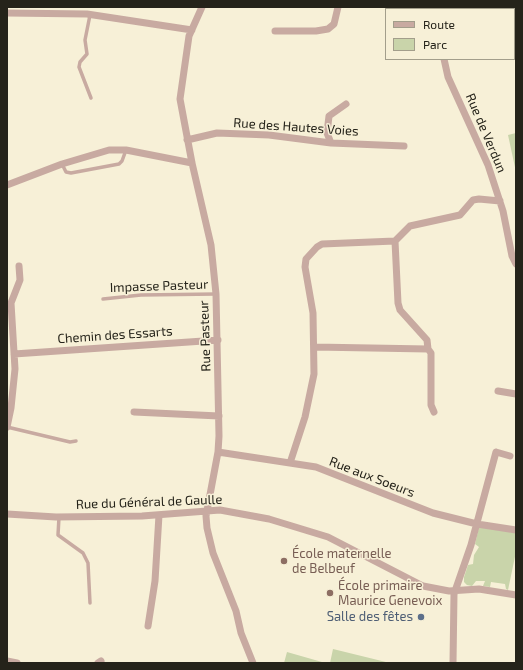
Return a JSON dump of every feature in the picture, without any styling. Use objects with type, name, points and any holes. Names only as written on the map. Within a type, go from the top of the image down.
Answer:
[{"type":"street","name":"Rue Pasteur","points":[[202,7],[189,36],[180,99],[187,140],[211,245],[216,294],[219,416],[218,452],[207,512],[209,538],[253,663]]},
{"type":"street","points":[[275,31],[316,31],[328,29],[334,24],[338,7]]},
{"type":"street","points":[[7,14],[90,15],[192,30]]},
{"type":"street","name":"Rue de Verdun","points":[[444,60],[448,77],[488,165],[500,201],[512,256],[516,264]]},
{"type":"street","points":[[331,143],[327,133],[330,116],[346,104]]},
{"type":"street","name":"Rue des Hautes Voies","points":[[187,140],[217,133],[269,135],[331,143],[404,146]]},
{"type":"street","points":[[7,184],[62,164],[109,150],[126,150],[192,163]]},
{"type":"street","points":[[290,463],[299,439],[314,374],[313,313],[306,267],[308,256],[322,244],[395,242],[410,226],[460,215],[473,200],[479,199],[500,201]]},
{"type":"street","points":[[395,242],[399,307],[427,340],[428,349],[431,353],[431,405],[434,412]]},
{"type":"street","points":[[7,427],[14,380],[11,302],[20,280],[19,266]]},
{"type":"street","name":"Chemin des Essarts","points":[[14,354],[218,340]]},
{"type":"street","points":[[314,347],[428,349]]},
{"type":"street","points":[[498,391],[516,394]]},
{"type":"street","points":[[134,412],[219,416]]},
{"type":"street","name":"Rue aux Soeurs","points":[[218,452],[316,467],[433,513],[477,524],[516,530]]},
{"type":"street","points":[[453,663],[454,602],[456,590],[477,524],[496,452],[510,456]]},
{"type":"street","name":"Rue du Général de Gaulle","points":[[7,514],[59,517],[159,515],[220,510],[269,519],[328,538],[423,586],[456,590],[479,589],[516,595]]},
{"type":"street","points":[[148,626],[155,581],[159,515]]},
{"type":"street","points":[[7,661],[17,663]]},
{"type":"lane","points":[[90,15],[84,40],[87,54],[80,62],[79,67],[91,98]]},
{"type":"lane","points":[[62,164],[66,172],[71,173],[119,164],[122,161],[126,150]]},
{"type":"lane","name":"Impasse Pasteur","points":[[103,298],[141,295],[216,294]]},
{"type":"lane","points":[[7,427],[70,442],[76,441]]},
{"type":"lane","points":[[59,517],[58,536],[83,553],[88,563],[90,603]]},
{"type":"green space","points":[[516,133],[516,172],[508,135]]},
{"type":"green space","points":[[479,527],[516,533],[516,552],[508,590],[506,589],[505,584],[491,582],[490,587],[483,586],[485,581],[476,581],[472,586],[467,585],[464,582],[468,565],[473,564],[474,555],[479,547],[475,544]]},
{"type":"green space","points":[[333,649],[390,663],[330,663]]},
{"type":"green space","points":[[287,652],[322,662],[322,663],[284,663]]},
{"type":"place","name":"École maternelle de Belbeuf","points":[[284,561]]},
{"type":"place","name":"École primaire Maurice Genevoix","points":[[330,593]]},
{"type":"place","name":"Salle des fêtes","points":[[421,617]]}]
